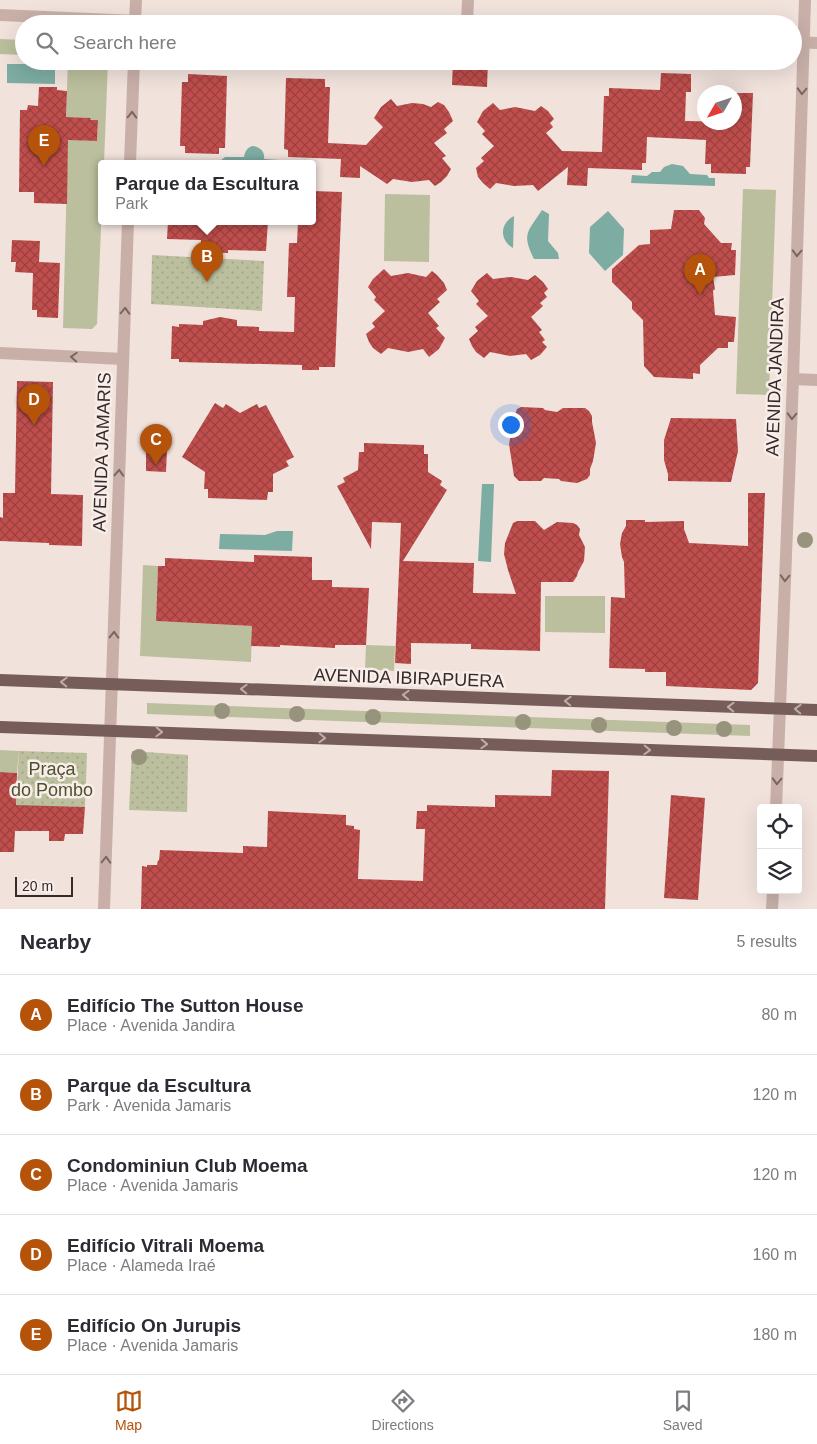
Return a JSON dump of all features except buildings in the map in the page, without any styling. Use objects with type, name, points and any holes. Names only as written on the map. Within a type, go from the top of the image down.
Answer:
[{"type":"main road","name":"AVENIDA IBIRAPUERA","points":[[0,680],[817,710]]},
{"type":"main road","points":[[0,727],[817,756]]},
{"type":"street","points":[[135,15],[136,0]]},
{"type":"street","points":[[467,15],[468,0]]},
{"type":"street","name":"AVENIDA JANDIRA","points":[[802,21],[806,0]]},
{"type":"street","points":[[0,15],[15,16]]},
{"type":"street","points":[[802,42],[817,43]]},
{"type":"street","points":[[130,160],[134,70]]},
{"type":"street","name":"AVENIDA JANDIRA","points":[[776,804],[793,379],[798,70]]},
{"type":"street","name":"AVENIDA JAMARIS","points":[[104,909],[128,225]]},
{"type":"street","points":[[0,353],[123,359]]},
{"type":"street","points":[[793,379],[817,380]]},
{"type":"street","points":[[772,909],[773,894]]},
{"type":"green space","points":[[0,39],[15,40],[15,55],[0,54]]},
{"type":"green space","points":[[68,70],[108,70],[104,160],[98,160],[98,225],[101,225],[97,324],[92,329],[63,328],[68,137],[97,141],[98,121],[90,120],[90,118],[66,117]]},
{"type":"green space","points":[[743,189],[776,190],[769,395],[736,394]]},
{"type":"green space","points":[[385,194],[430,195],[429,262],[384,261]]},
{"type":"green space","points":[[152,255],[264,261],[262,311],[151,304]]},
{"type":"green space","points":[[143,565],[158,566],[156,621],[252,626],[251,662],[140,656]]},
{"type":"green space","points":[[545,596],[605,596],[605,633],[545,632]]},
{"type":"green space","points":[[366,645],[395,646],[394,671],[365,669]]},
{"type":"green space","points":[[147,703],[750,725],[750,736],[147,714]]},
{"type":"green space","points":[[0,750],[19,751],[17,773],[0,772]]},
{"type":"green space","name":"Praça do Pombo","points":[[19,751],[87,753],[85,807],[16,806]]},
{"type":"green space","name":"Praça do Pombo","points":[[132,751],[188,755],[187,812],[129,810]]},
{"type":"water","points":[[7,64],[15,64],[15,70],[55,70],[55,84],[7,83]]},
{"type":"water","points":[[249,147],[258,147],[262,150],[264,159],[279,160],[221,160],[225,157],[244,157]]},
{"type":"water","points":[[672,164],[683,166],[690,174],[707,175],[709,178],[715,178],[715,186],[631,183],[632,175],[647,176],[652,172],[660,172],[664,167]]},
{"type":"water","points":[[542,210],[549,214],[548,241],[558,253],[559,259],[534,259],[530,250],[527,238],[528,233]]},
{"type":"water","points":[[608,211],[624,229],[623,255],[605,271],[589,253],[590,227]]},
{"type":"water","points":[[514,216],[513,248],[505,241],[503,232],[506,223]]},
{"type":"water","points":[[482,484],[494,484],[491,562],[478,561]]},
{"type":"water","points":[[277,531],[293,531],[292,551],[219,549],[220,534],[265,535]]},
{"type":"place","name":"Edifício On Jurupis","points":[[44,166]]},
{"type":"place","name":"Parque da Escultura","points":[[207,282]]},
{"type":"place","name":"Edifício The Sutton House","points":[[700,295]]},
{"type":"place","name":"Edifício Vitrali Moema","points":[[34,425]]},
{"type":"place","name":"Condominiun Club Moema","points":[[156,465]]}]
